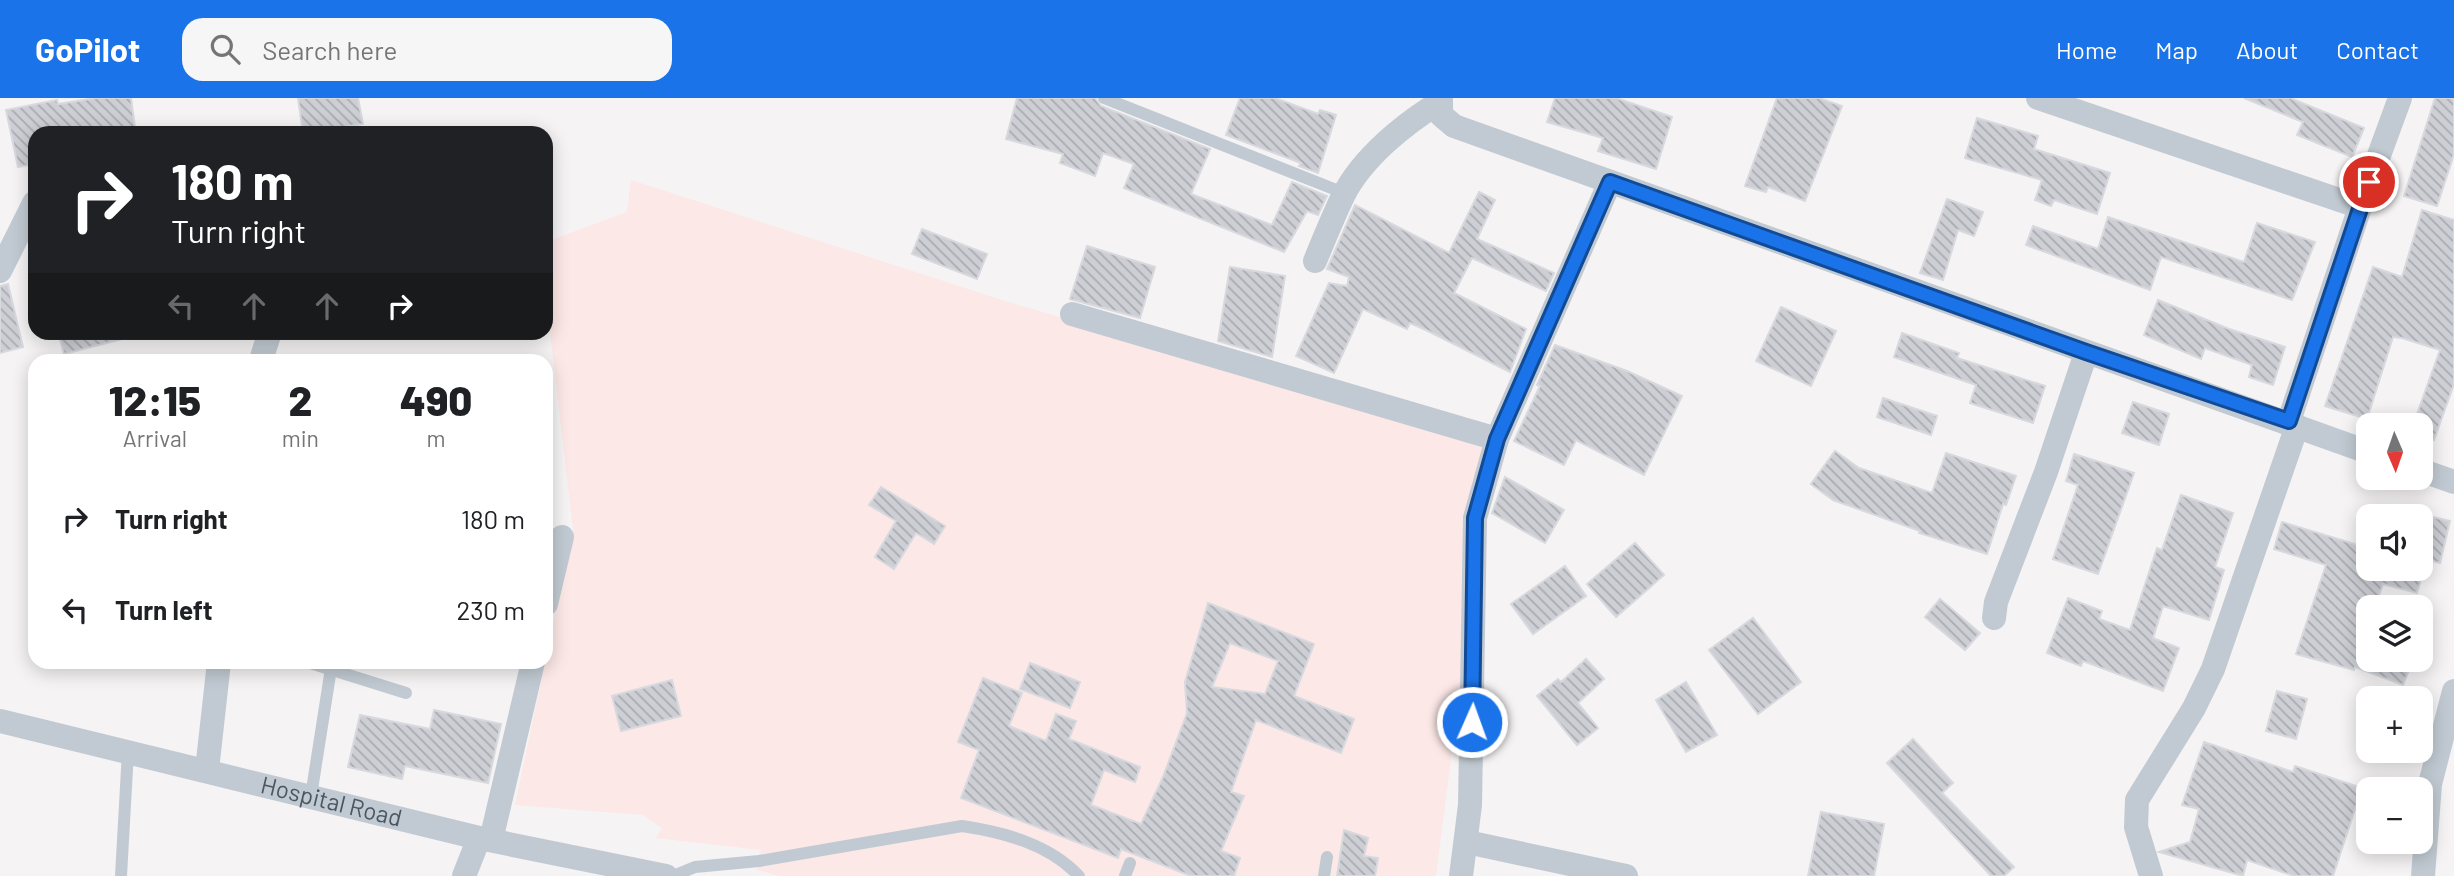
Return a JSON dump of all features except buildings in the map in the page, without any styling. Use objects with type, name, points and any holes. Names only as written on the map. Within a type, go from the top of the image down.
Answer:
[{"type":"street","points":[[2038,98],[2360,207]]},
{"type":"street","points":[[2151,876],[2136,827],[2137,800],[2194,708],[2213,669],[2360,207],[2400,98]]},
{"type":"street","points":[[1315,261],[1344,193],[1382,146],[1407,122],[1440,100],[1441,115],[1454,126],[2356,448]]},
{"type":"street","points":[[1461,876],[1467,842],[1475,639],[1475,518],[1497,439],[1610,182]]},
{"type":"street","points":[[0,271],[28,215]]},
{"type":"street","points":[[1072,314],[1497,439]]},
{"type":"street","points":[[1994,618],[1996,602],[2046,472],[2086,352]]},
{"type":"street","points":[[2433,475],[2454,482]]},
{"type":"street","points":[[553,575],[562,537]]},
{"type":"street","points":[[207,770],[218,669]]},
{"type":"street","points":[[464,876],[485,839],[531,669]]},
{"type":"street","points":[[2423,876],[2430,784],[2454,691]]},
{"type":"street","name":"Hospital Road","points":[[0,721],[485,839],[666,876]]},
{"type":"street","points":[[1467,842],[1626,876]]},
{"type":"lane","points":[[1104,98],[1344,193]]},
{"type":"lane","points":[[311,796],[331,669]]},
{"type":"lane","points":[[343,669],[406,693]]},
{"type":"lane","points":[[121,876],[128,751]]},
{"type":"lane","points":[[673,876],[695,867],[759,861],[962,826],[995,831],[1043,849],[1079,876]]},
{"type":"lane","points":[[1324,876],[1327,857]]},
{"type":"shaded area","points":[[631,180],[1005,301],[1484,441],[1467,508],[1460,688],[1436,876],[780,876],[757,870],[761,850],[656,838],[662,828],[643,815],[515,805],[544,669],[553,669],[553,625],[573,530],[551,340],[553,239],[627,212]]},
{"type":"route","points":[[1472,722],[1475,518],[1479,500],[1497,439],[1610,182],[2086,352],[2289,421],[2369,182]]}]
